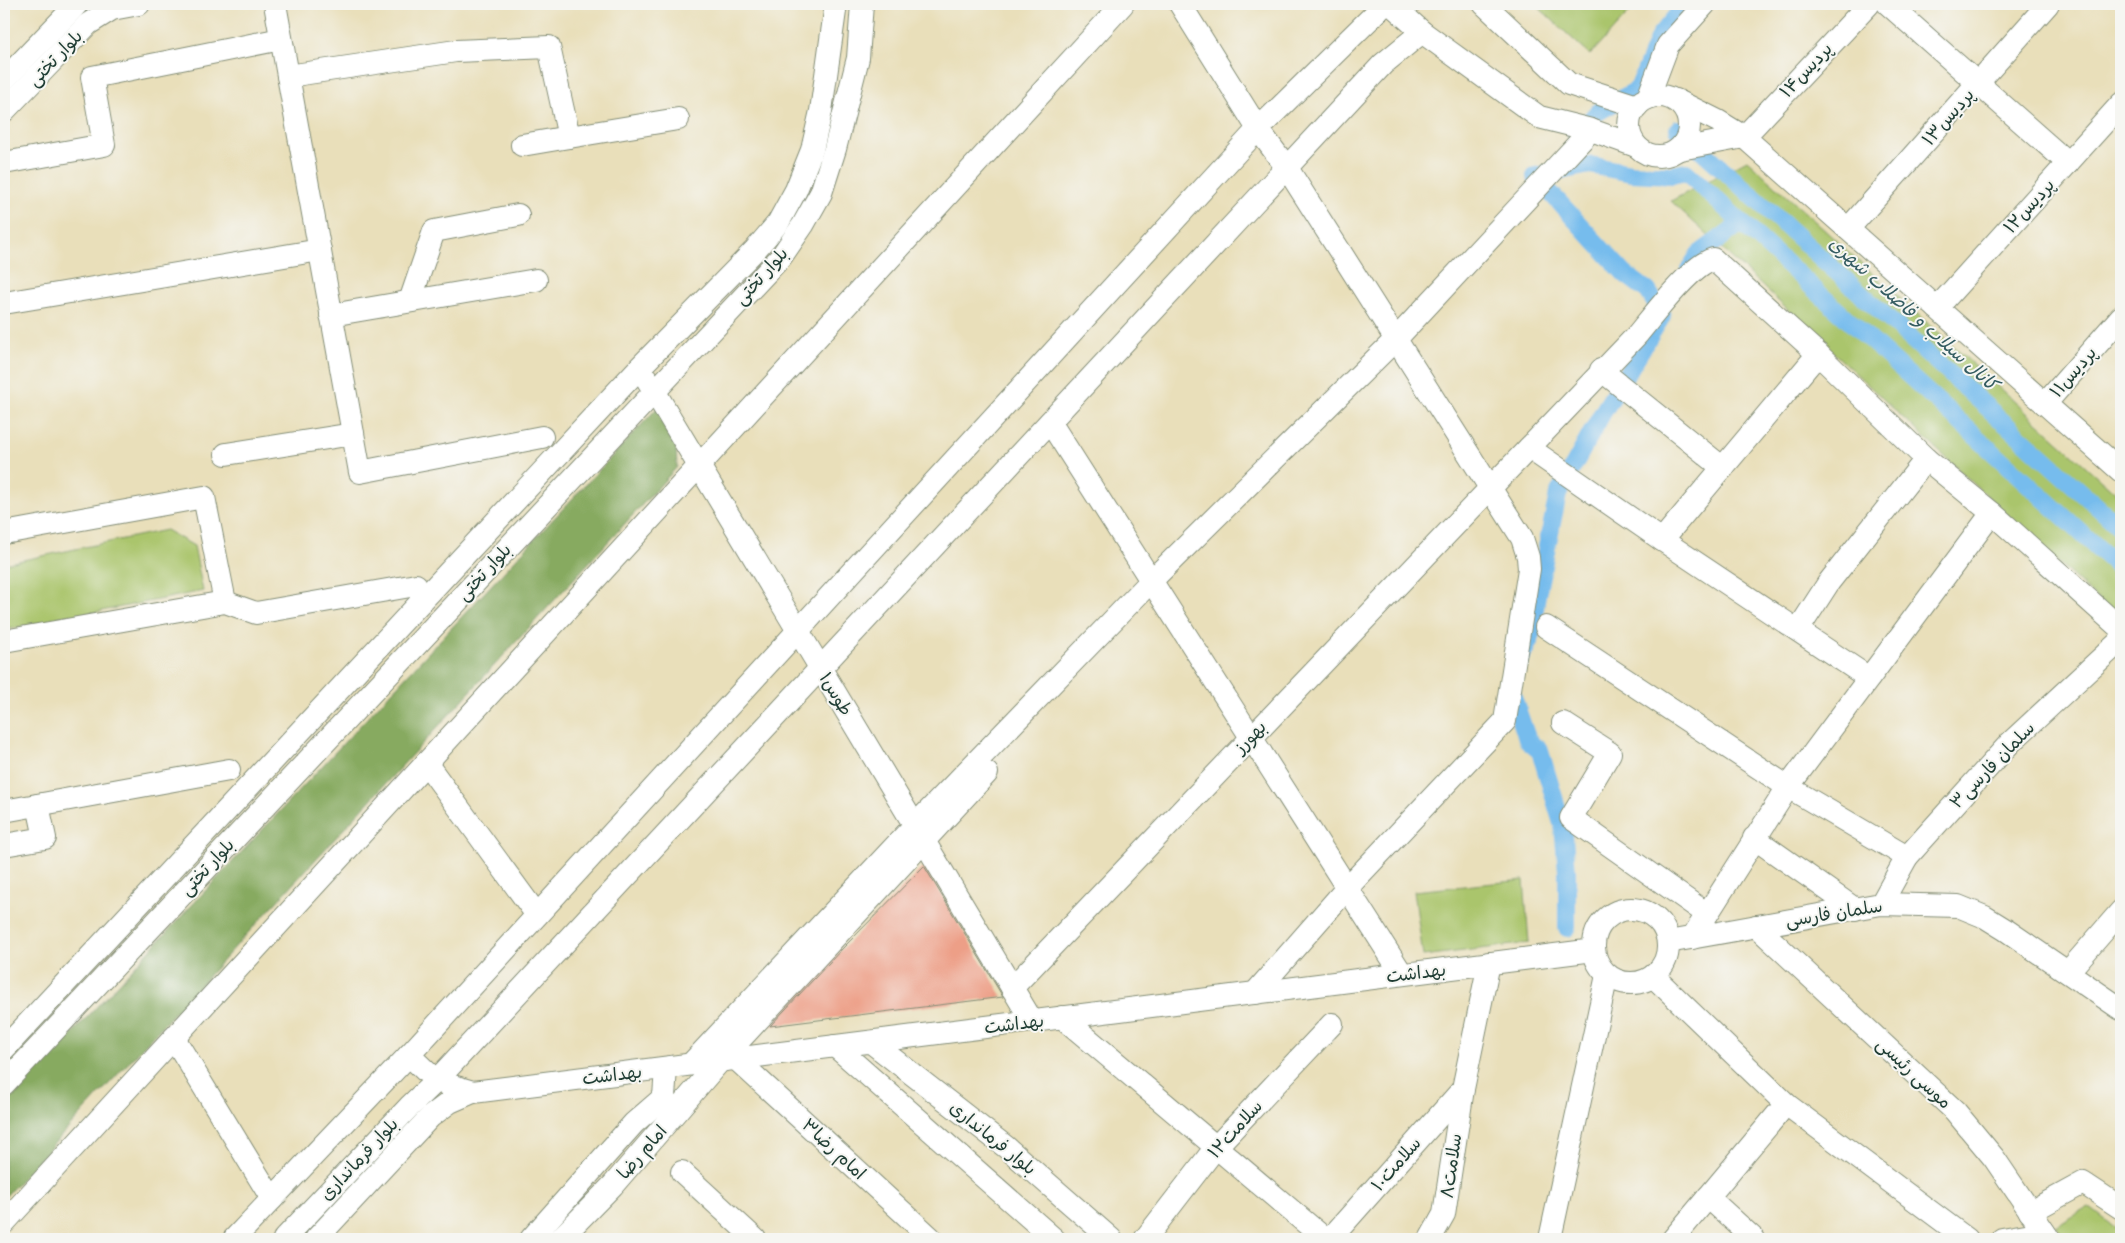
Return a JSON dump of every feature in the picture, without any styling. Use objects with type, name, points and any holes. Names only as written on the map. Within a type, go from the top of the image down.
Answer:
[{"type":"street","name":"بلوار تختی","points":[[4,80],[77,4]]},
{"type":"street","name":"بلوار تختی","points":[[4,111],[88,24],[112,9],[139,4]]},
{"type":"street","points":[[275,4],[360,472],[542,437]]},
{"type":"street","name":"بلوار تختی","points":[[4,1049],[640,367],[755,250],[778,223],[796,190],[812,150],[821,111],[836,4]]},
{"type":"street","name":"بلوار تختی","points":[[4,1084],[781,257],[803,225],[821,192],[835,149],[858,58],[862,4]]},
{"type":"street","points":[[4,1223],[1123,4]]},
{"type":"street","points":[[1180,4],[1258,128],[1287,168],[1522,538],[1528,557],[1528,569],[1505,720],[1347,888],[1255,993]]},
{"type":"street","points":[[234,1239],[409,1055],[1258,128],[1385,4]]},
{"type":"street","points":[[1391,4],[1422,32],[1539,117],[1592,130],[1636,146]]},
{"type":"street","points":[[1484,4],[1569,84],[1642,102],[1662,96],[1675,100],[1718,121],[1744,137],[2121,471]]},
{"type":"street","points":[[1705,4],[1668,45],[1642,102],[1631,114],[1628,124],[1630,135],[1636,146],[1645,154],[1657,157],[1669,156],[1680,149],[1744,137]]},
{"type":"street","name":"پردیس۱۴","points":[[1744,137],[1869,4]]},
{"type":"street","points":[[1888,4],[2068,162]]},
{"type":"street","name":"پردیس۱۳","points":[[1848,230],[2048,4]]},
{"type":"street","name":"بلوار فرمانداری","points":[[283,1239],[436,1081],[1383,64],[1422,32]]},
{"type":"street","points":[[4,163],[104,145],[92,77],[281,39]]},
{"type":"street","points":[[288,76],[456,51],[549,47],[569,137]]},
{"type":"street","points":[[1675,100],[1686,110],[1690,123],[1688,137],[1680,149]]},
{"type":"street","name":"پردیس۱۲","points":[[1936,308],[2121,104]]},
{"type":"street","points":[[522,145],[678,119]]},
{"type":"street","points":[[691,1064],[1396,340],[1592,130]]},
{"type":"street","points":[[410,301],[434,231],[518,215]]},
{"type":"street","points":[[4,303],[320,250]]},
{"type":"street","name":"بهورز","points":[[1012,988],[1529,448],[1601,370],[1636,336],[1693,271],[1705,261],[1713,259],[1818,354]]},
{"type":"street","points":[[332,315],[536,280]]},
{"type":"street","name":"پردیس۱۱","points":[[2045,404],[2121,317]]},
{"type":"street","points":[[1662,540],[1818,354],[1926,459],[1992,513],[2121,629]]},
{"type":"street","name":"طوس۱","points":[[640,367],[1032,1021]]},
{"type":"street","points":[[1601,370],[1723,468]]},
{"type":"street","points":[[1050,422],[1402,974]]},
{"type":"street","points":[[226,454],[353,434]]},
{"type":"street","points":[[1529,448],[1662,540],[1869,678]]},
{"type":"street","points":[[1798,630],[1829,582],[1926,459]]},
{"type":"street","points":[[4,533],[204,497],[225,602]]},
{"type":"street","points":[[1692,938],[1788,787],[1992,513]]},
{"type":"street","points":[[4,641],[225,602],[256,614],[416,585]]},
{"type":"street","points":[[1546,627],[1788,787],[1907,857]]},
{"type":"street","name":"سلمان فارسی۳","points":[[1881,904],[1907,857],[2010,743],[2121,640]]},
{"type":"street","points":[[1563,723],[1610,753],[1571,818],[1707,914]]},
{"type":"street","points":[[426,763],[538,915]]},
{"type":"street","points":[[4,811],[229,770]]},
{"type":"street","points":[[4,845],[46,838],[38,805]]},
{"type":"street","name":"امام رضا","points":[[560,1239],[614,1185],[728,1060],[919,832]]},
{"type":"street","points":[[1754,838],[1855,909]]},
{"type":"street","name":"سلمان فارسی","points":[[1668,942],[1881,904],[1958,906],[1985,917],[2121,1009]]},
{"type":"street","points":[[1627,909],[1646,912],[1654,917],[1666,932],[1668,942],[1665,961],[1653,976],[1644,981],[1625,983],[1607,975],[1596,960],[1594,950],[1594,940],[1602,923],[1609,916],[1627,909]]},
{"type":"street","points":[[2068,972],[2121,911]]},
{"type":"street","name":"موسی رئیسی","points":[[1756,926],[1955,1111],[1994,1158],[2046,1236]]},
{"type":"street","name":"بهداشت","points":[[436,1081],[473,1092],[1594,950]]},
{"type":"street","name":"سلامت۸","points":[[1430,1239],[1444,1214],[1462,1089],[1490,963]]},
{"type":"street","points":[[1550,1239],[1607,975]]},
{"type":"street","points":[[1653,976],[1786,1104],[1967,1239]]},
{"type":"street","points":[[1062,1017],[1325,1239]]},
{"type":"street","name":"سلامت۱۲","points":[[1145,1239],[1216,1148],[1332,1024]]},
{"type":"street","points":[[174,1038],[283,1239]]},
{"type":"street","name":"بلوار فرمانداری","points":[[871,1042],[1006,1147],[1112,1239]]},
{"type":"street","name":"بلوار فرمانداری","points":[[835,1046],[1054,1239]]},
{"type":"street","points":[[409,1055],[436,1081]]},
{"type":"street","name":"امام رضا۳","points":[[728,1060],[932,1239]]},
{"type":"street","name":"امام رضا","points":[[531,1239],[634,1123],[664,1097],[666,1068]]},
{"type":"street","name":"سلامت۱۰","points":[[1330,1239],[1462,1089]]},
{"type":"street","name":"بلوار فرمانداری","points":[[316,1239],[430,1117],[450,1102],[473,1092]]},
{"type":"street","points":[[1673,1239],[1786,1104]]},
{"type":"street","points":[[682,1172],[755,1239]]},
{"type":"street","points":[[2030,1212],[2083,1183],[2121,1208]]},
{"type":"street","points":[[1708,1197],[1754,1239]]},
{"type":"street","points":[[2002,1239],[2046,1236]]},
{"type":"green space","points":[[1535,4],[1637,4],[1590,55]]},
{"type":"green space","points":[[1747,160],[2121,498],[2121,621],[1671,201]]},
{"type":"green space","points":[[661,404],[675,428],[677,467],[4,1198],[4,1106]]},
{"type":"green space","points":[[166,530],[194,546],[203,591],[4,630],[4,564]]},
{"type":"green space","points":[[1524,880],[1529,943],[1423,956],[1414,891]]},
{"type":"green space","points":[[2089,1207],[2121,1232],[2121,1239],[2066,1239],[2055,1227]]},
{"type":"building","points":[[924,866],[1003,997],[770,1026],[843,948]]},
{"type":"waterway","name":"کانال سیلاب و فاضلاب شهری","points":[[1576,134],[1598,112],[1638,89],[1659,37],[1686,4]]},
{"type":"waterway","name":"کانال سیلاب و فاضلاب شهری","points":[[1678,129],[2121,528]]},
{"type":"waterway","name":"کانال سیلاب و فاضلاب شهری","points":[[1659,321],[1656,304],[1648,291],[1625,274],[1535,176],[1590,165],[1631,173],[1672,175],[1686,172],[2121,569]]},
{"type":"waterway","name":"کانال سیلاب و فاضلاب شهری","points":[[1689,270],[1699,254],[1741,223]]},
{"type":"waterway","name":"کانال سیلاب و فاضلاب شهری","points":[[1519,662],[1531,637],[1537,595],[1558,494],[1603,412],[1662,316]]},
{"type":"waterway","name":"کانال سیلاب و فاضلاب شهری","points":[[1511,691],[1528,741],[1540,751],[1563,827],[1567,871],[1567,928]]}]
